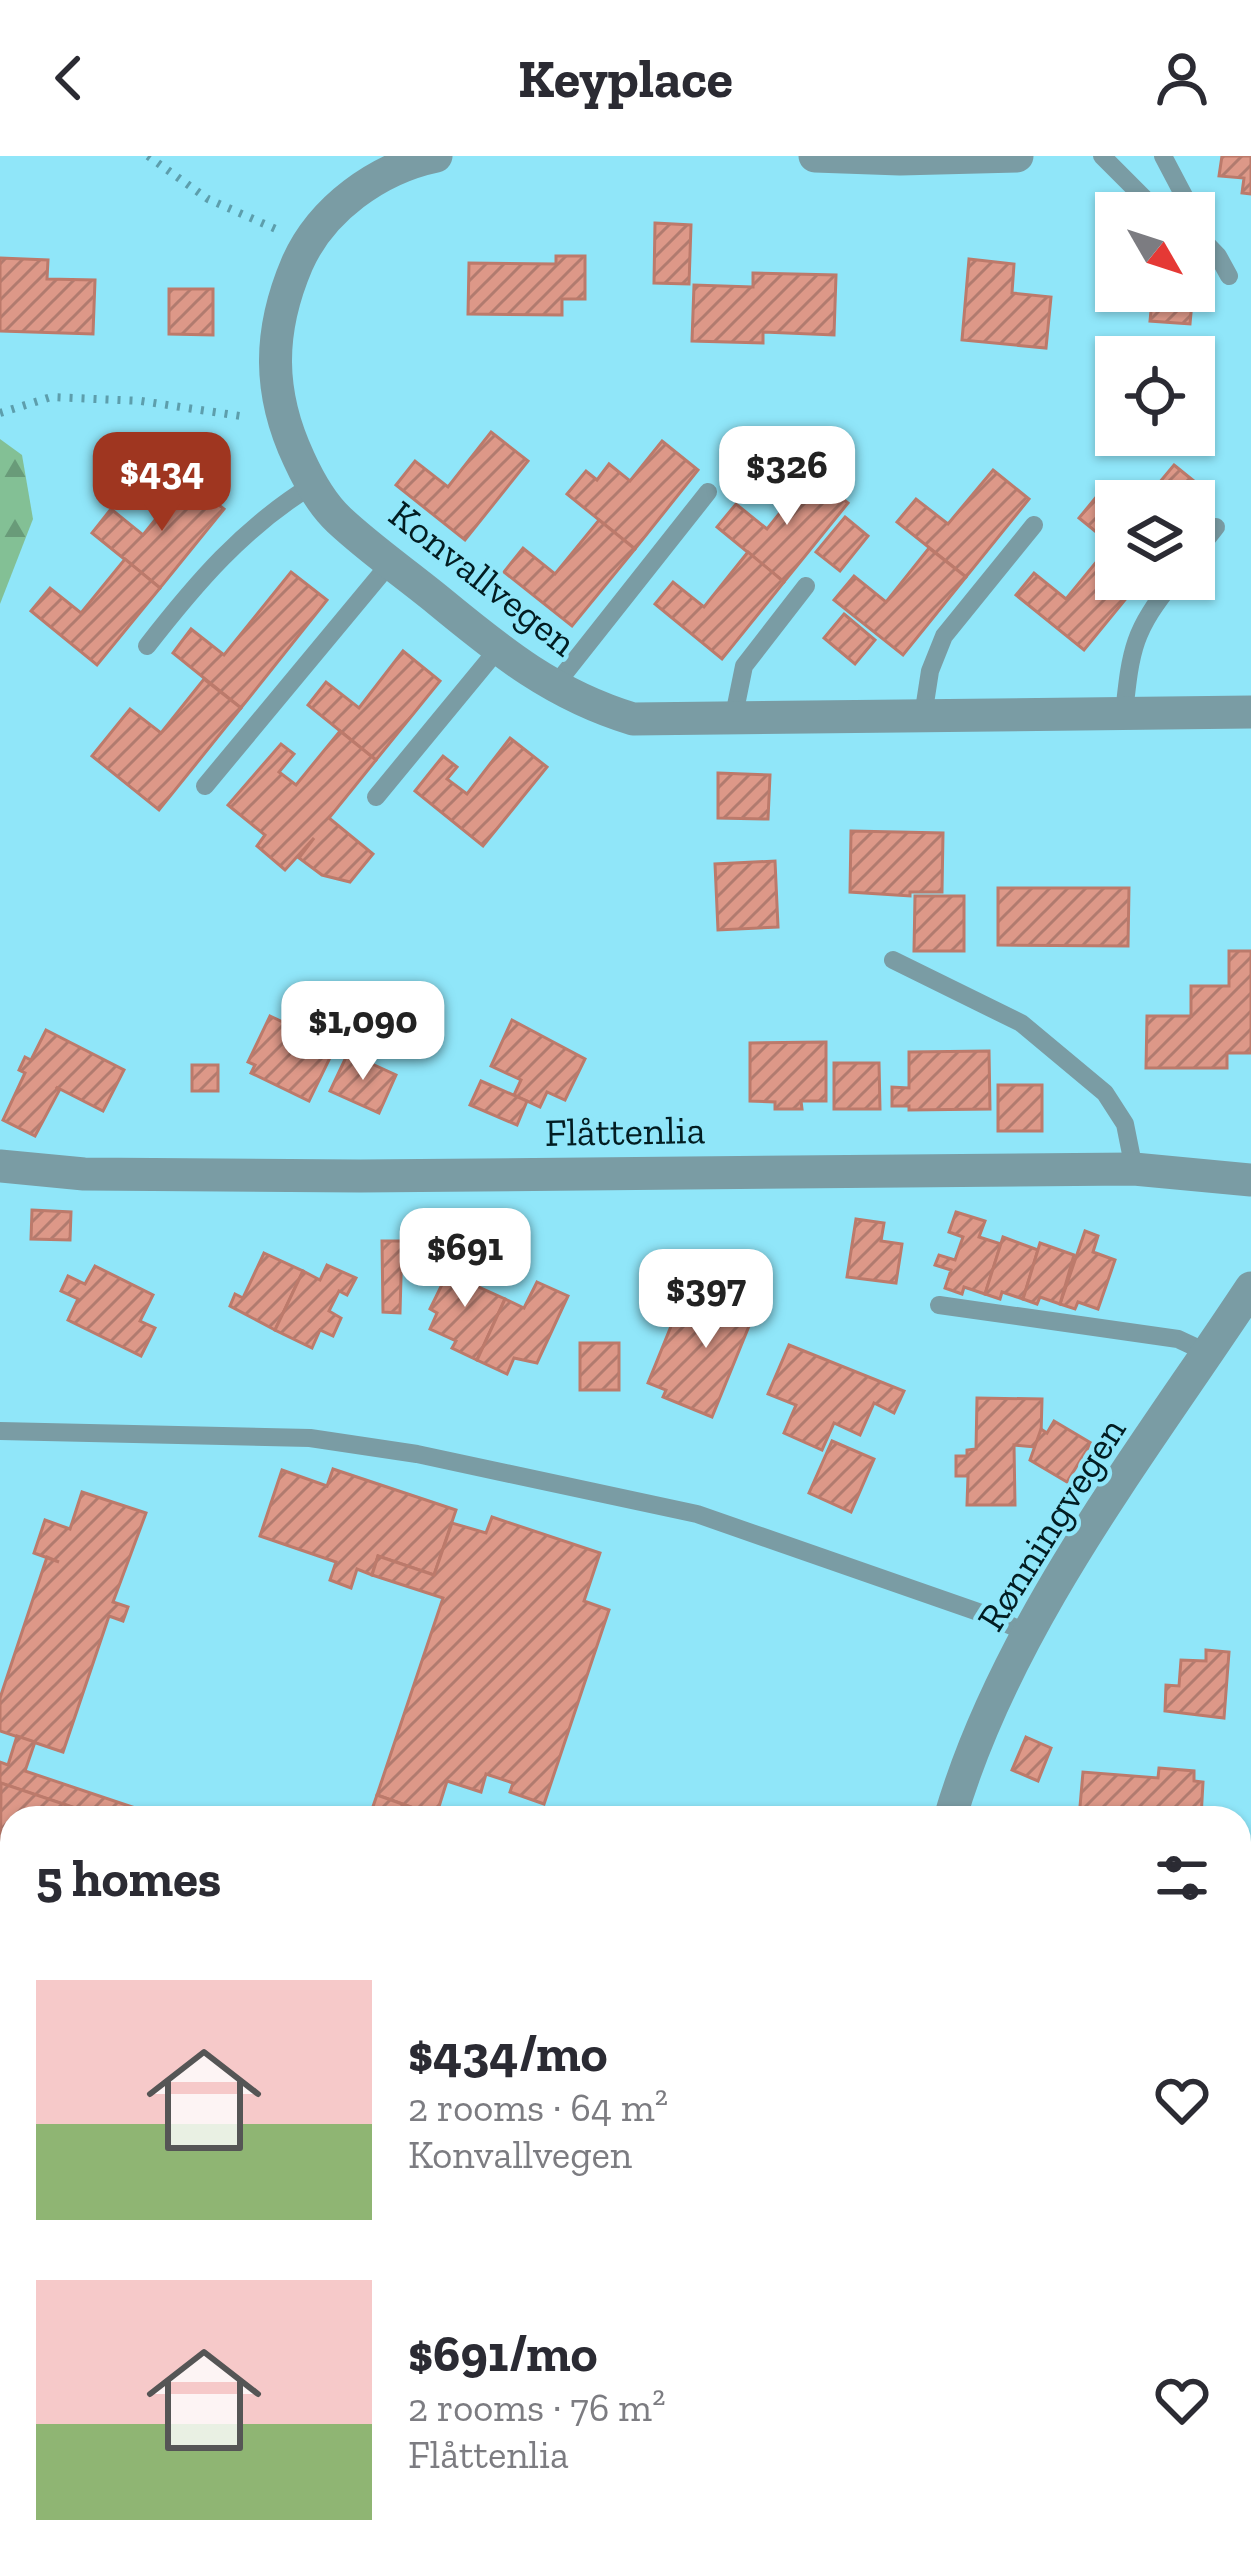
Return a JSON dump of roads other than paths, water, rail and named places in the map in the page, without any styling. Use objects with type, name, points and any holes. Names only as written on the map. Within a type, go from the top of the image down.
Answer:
[{"type":"street","name":"Konvallvegen","points":[[436,156],[411,161],[375,179],[336,209],[307,242],[286,289],[275,331],[274,380],[282,422],[311,486],[337,518],[553,688],[633,719],[1251,712]]},
{"type":"street","points":[[815,156],[1017,156]]},
{"type":"street","name":"Flåttenlia","points":[[0,1166],[84,1174],[360,1177],[1134,1169],[1251,1180]]},
{"type":"street","name":"Rønningvegen","points":[[955,1806],[1028,1633],[1251,1289]]},
{"type":"lane","points":[[1102,156],[1138,192]]},
{"type":"lane","points":[[1163,156],[1182,192]]},
{"type":"lane","points":[[1215,257],[1229,276]]},
{"type":"lane","points":[[147,646],[206,571],[273,509],[311,486]]},
{"type":"lane","points":[[553,688],[708,492]]},
{"type":"lane","points":[[923,716],[930,671],[944,636],[1034,525]]},
{"type":"lane","points":[[205,786],[391,562]]},
{"type":"lane","points":[[733,720],[744,666],[806,586]]},
{"type":"lane","points":[[1124,713],[1130,658],[1144,617],[1157,600]]},
{"type":"lane","points":[[376,797],[498,649]]},
{"type":"lane","points":[[893,960],[1021,1023],[1105,1093],[1125,1124],[1134,1169]]},
{"type":"lane","points":[[939,1305],[1178,1339],[1208,1353]]},
{"type":"lane","points":[[0,1431],[310,1438],[482,1467],[697,1514],[1028,1633]]}]
